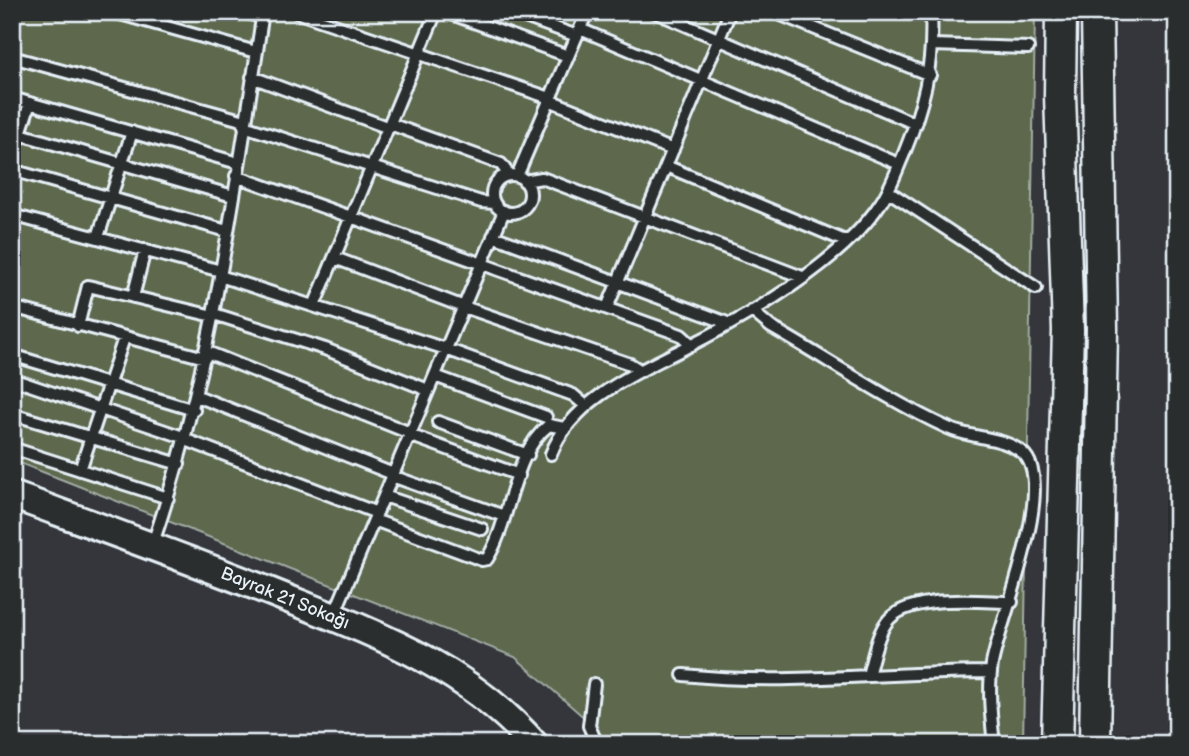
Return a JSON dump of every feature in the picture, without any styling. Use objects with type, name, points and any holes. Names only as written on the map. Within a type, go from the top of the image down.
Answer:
[{"type":"main road","points":[[1057,744],[1068,330],[1060,94],[1061,12]]},
{"type":"main road","points":[[1095,744],[1102,329],[1097,12]]},
{"type":"street","name":"Bayrak 21 Sokağı","points":[[12,495],[333,617],[433,663],[475,687],[513,720],[534,744]]},
{"type":"lane","points":[[113,12],[256,52]]},
{"type":"lane","points":[[152,546],[194,410],[214,315],[262,15],[243,12]]},
{"type":"lane","points":[[296,12],[550,99],[673,150]]},
{"type":"lane","points":[[314,306],[436,12]]},
{"type":"lane","points":[[446,12],[568,56]]},
{"type":"lane","points":[[510,12],[578,32],[702,80],[900,164]]},
{"type":"lane","points":[[517,178],[587,12]]},
{"type":"lane","points":[[655,12],[916,124]]},
{"type":"lane","points":[[607,308],[730,12]]},
{"type":"lane","points":[[774,12],[930,75]]},
{"type":"lane","points":[[551,454],[564,428],[586,406],[641,371],[752,311],[802,277],[871,216],[888,191],[900,164],[916,124],[930,75],[932,45],[929,13]]},
{"type":"lane","points":[[932,45],[1028,48]]},
{"type":"lane","points":[[12,57],[245,124],[372,169],[481,202],[494,203],[504,212],[518,212],[528,203],[528,188],[500,164],[252,77]]},
{"type":"lane","points":[[12,97],[239,163]]},
{"type":"lane","points":[[12,159],[30,103]]},
{"type":"lane","points":[[98,237],[132,132]]},
{"type":"lane","points":[[20,134],[233,196]]},
{"type":"lane","points":[[666,166],[845,241]]},
{"type":"lane","points":[[12,170],[227,231]]},
{"type":"lane","points":[[236,176],[681,335],[692,345]]},
{"type":"lane","points":[[494,203],[495,184],[517,178],[542,178],[802,277]]},
{"type":"lane","points":[[888,191],[1036,288]]},
{"type":"lane","points":[[333,617],[504,212]]},
{"type":"lane","points":[[12,215],[220,273],[573,395],[586,406]]},
{"type":"lane","points":[[493,236],[730,324]]},
{"type":"lane","points":[[134,297],[145,250]]},
{"type":"lane","points":[[335,258],[464,307],[630,364],[641,371]]},
{"type":"lane","points":[[78,326],[88,286],[214,315],[326,349],[428,390]]},
{"type":"lane","points":[[12,307],[124,338],[206,355],[519,475]]},
{"type":"lane","points":[[752,311],[771,327],[928,418],[964,435],[1002,443],[1022,453],[1031,466],[1035,483],[1012,602],[991,672],[994,744]]},
{"type":"lane","points":[[80,470],[124,338]]},
{"type":"lane","points":[[12,355],[194,410]]},
{"type":"lane","points":[[435,376],[546,417]]},
{"type":"lane","points":[[12,379],[186,439],[482,560],[487,559],[498,538],[528,455],[550,425],[564,428]]},
{"type":"lane","points":[[197,396],[393,475],[504,516]]},
{"type":"lane","points":[[12,414],[178,464]]},
{"type":"lane","points":[[438,422],[528,455]]},
{"type":"lane","points":[[12,448],[168,498]]},
{"type":"lane","points":[[384,496],[482,530]]},
{"type":"lane","points":[[868,675],[883,627],[899,610],[938,603],[1012,602]]},
{"type":"lane","points":[[683,675],[744,681],[991,672]]},
{"type":"lane","points":[[594,684],[589,726],[597,744]]},
{"type":"green space","points":[[12,12],[1035,12],[1023,744],[603,744],[595,727],[515,657],[12,460]]}]
